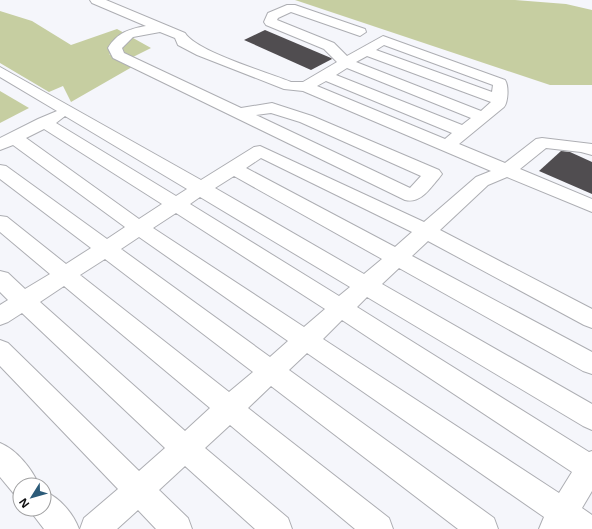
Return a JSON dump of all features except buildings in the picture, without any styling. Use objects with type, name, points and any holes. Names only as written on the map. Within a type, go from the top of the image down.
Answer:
[{"type":"street","points":[[96,0],[180,36],[183,42],[202,52],[289,86],[306,87],[592,206]]},
{"type":"street","points":[[360,32],[291,8],[272,16],[270,22],[329,46],[346,63],[483,117]]},
{"type":"street","points":[[130,33],[138,18]]},
{"type":"street","points":[[160,28],[130,33],[118,41],[115,48],[118,55],[412,196],[433,174],[306,119],[272,108],[239,113]]},
{"type":"street","points":[[306,87],[383,40],[500,83],[499,104],[446,146]]},
{"type":"street","points":[[0,70],[592,418]]},
{"type":"street","points":[[326,76],[464,132]]},
{"type":"street","points":[[239,113],[289,86]]},
{"type":"street","points":[[68,111],[7,142],[306,339],[559,521],[587,529]]},
{"type":"street","points":[[44,122],[591,467],[559,521]]},
{"type":"street","points":[[94,529],[482,181],[508,170],[542,143],[583,147],[592,150]]},
{"type":"street","points":[[0,316],[260,151],[426,231],[592,319]]},
{"type":"street","points":[[233,168],[398,256],[592,364]]},
{"type":"street","points":[[0,170],[107,248],[483,529]]},
{"type":"street","points":[[0,222],[66,274],[228,409],[378,529]]},
{"type":"street","points":[[0,279],[185,448],[277,529]]},
{"type":"street","points":[[0,350],[177,529]]},
{"type":"street","points":[[0,456],[18,477]]},
{"type":"street","points":[[52,515],[64,529]]},
{"type":"green space","points":[[295,0],[515,0],[566,4],[592,10],[592,85],[550,85]]},
{"type":"green space","points":[[0,11],[32,21],[71,45],[117,29],[151,48],[131,58],[121,50],[109,54],[132,67],[71,102],[63,86],[49,92],[0,63]]},
{"type":"green space","points":[[0,91],[29,108],[0,123]]}]
